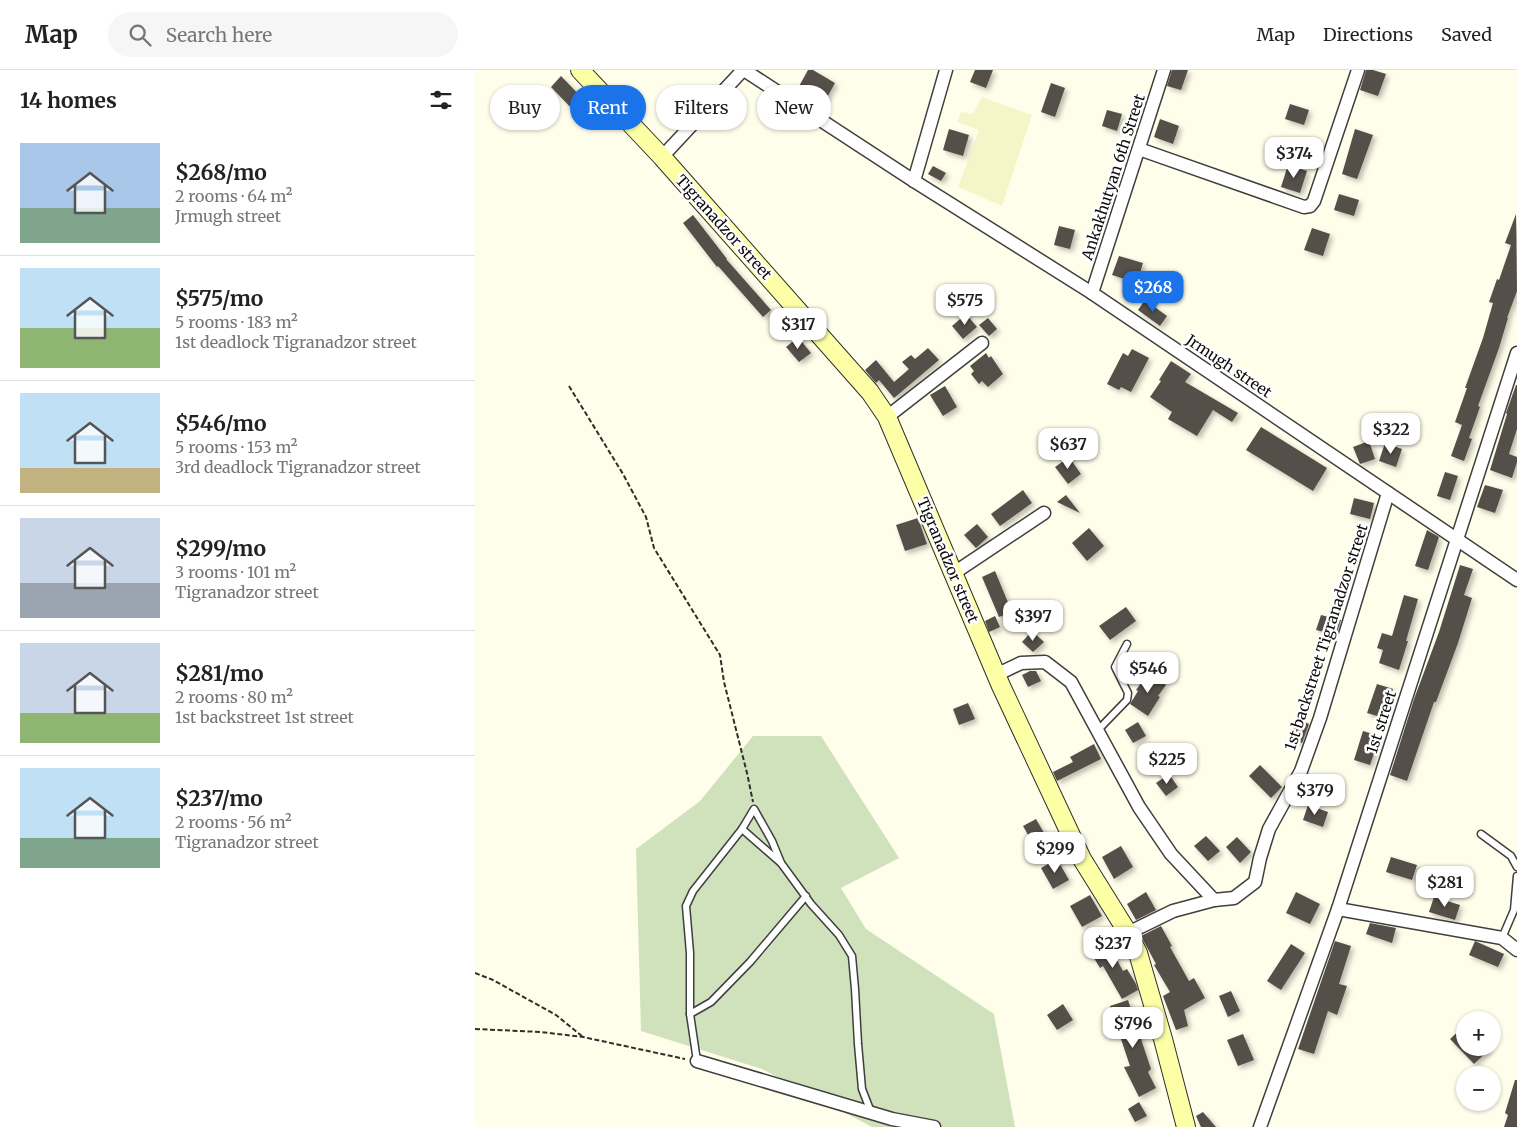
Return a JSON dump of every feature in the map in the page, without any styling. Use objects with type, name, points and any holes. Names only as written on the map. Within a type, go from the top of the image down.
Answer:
[{"type":"main road","name":"Tigranadzor street","points":[[580,70],[662,157],[870,392],[887,417],[954,572],[995,675],[1082,859],[1128,933],[1138,953],[1186,1127]]},
{"type":"street","points":[[662,157],[743,70]]},
{"type":"street","name":"Jrmugh street","points":[[743,70],[1092,293],[1517,580]]},
{"type":"street","points":[[914,181],[946,70]]},
{"type":"street","name":"Ankakhutyan 6th Street","points":[[1092,293],[1165,70]]},
{"type":"street","points":[[1139,149],[1304,207],[1310,206],[1314,201],[1358,70]]},
{"type":"street","points":[[887,417],[982,343]]},
{"type":"street","name":"1st street","points":[[1260,1127],[1338,909],[1517,353]]},
{"type":"street","name":"1st backstreet Tigranadzor street","points":[[1128,933],[1173,911],[1214,900],[1234,898],[1255,882],[1269,829],[1301,771],[1321,718],[1388,493]]},
{"type":"street","points":[[954,572],[1044,513]]},
{"type":"street","points":[[995,675],[1021,662],[1045,662],[1071,682],[1139,807],[1171,854],[1214,900]]},
{"type":"street","points":[[1338,909],[1502,938],[1517,950]]},
{"type":"street","points":[[697,1061],[871,1112],[893,1123],[933,1127]]},
{"type":"lane","points":[[1098,730],[1127,700],[1128,693],[1115,667],[1127,644]]},
{"type":"lane","points":[[697,1061],[690,1014],[690,953],[686,906],[693,891],[742,829],[754,809],[772,841],[781,863]]},
{"type":"lane","points":[[742,829],[781,863],[839,935],[852,956],[862,1090],[871,1112]]},
{"type":"lane","points":[[1481,834],[1511,856],[1517,867]]},
{"type":"lane","points":[[1502,938],[1514,910],[1517,876]]},
{"type":"lane","points":[[690,1014],[711,1002],[750,962],[806,896]]},
{"type":"path","points":[[569,386],[623,474],[646,517],[654,548],[720,655],[754,809]]},
{"type":"path","points":[[475,973],[493,980],[556,1015],[583,1037]]},
{"type":"path","points":[[475,1029],[541,1032],[583,1037],[697,1061]]},
{"type":"green space","points":[[982,97],[1032,115],[1002,206],[958,187],[979,130],[957,122],[961,112],[972,114]]},
{"type":"green space","points":[[753,736],[821,736],[899,858],[841,888],[866,929],[994,1014],[1015,1127],[872,1127],[762,1069],[641,1031],[636,849],[700,801]]},
{"type":"building","points":[[808,70],[813,70],[835,83],[831,90],[831,85],[800,85]]},
{"type":"building","points":[[975,70],[993,70],[986,88],[970,82]]},
{"type":"building","points":[[1172,70],[1188,70],[1181,90],[1167,86]]},
{"type":"building","points":[[1366,70],[1386,74],[1378,96],[1360,90]]},
{"type":"building","points":[[561,76],[570,85],[570,107],[560,96],[560,85],[553,85]]},
{"type":"building","points":[[1051,83],[1065,88],[1055,117],[1041,112]]},
{"type":"building","points":[[1290,104],[1309,110],[1304,125],[1285,119]]},
{"type":"building","points":[[1107,110],[1122,114],[1117,131],[1102,126]]},
{"type":"building","points":[[1160,119],[1179,126],[1173,144],[1154,137]]},
{"type":"building","points":[[949,129],[969,135],[963,156],[943,150]]},
{"type":"building","points":[[1355,129],[1373,135],[1357,179],[1342,174]]},
{"type":"building","points":[[1288,165],[1307,171],[1300,193],[1281,187]]},
{"type":"building","points":[[933,166],[946,173],[941,181],[928,174]]},
{"type":"building","points":[[1339,194],[1359,200],[1354,216],[1334,210]]},
{"type":"building","points":[[1516,214],[1517,291],[1478,406],[1480,407],[1469,438],[1472,439],[1464,461],[1451,456],[1462,425],[1455,422],[1493,303],[1489,302],[1511,245],[1505,243]]},
{"type":"building","points":[[693,215],[726,259],[771,310],[763,317],[717,267],[683,223]]},
{"type":"building","points":[[1059,226],[1075,230],[1070,249],[1054,245]]},
{"type":"building","points":[[1312,228],[1330,234],[1323,256],[1304,250]]},
{"type":"building","points":[[1119,256],[1143,263],[1137,283],[1112,275]]},
{"type":"building","points":[[1145,300],[1167,316],[1160,326],[1138,310]]},
{"type":"building","points":[[966,314],[977,327],[963,339],[952,326]]},
{"type":"building","points":[[988,318],[997,329],[989,336],[979,325]]},
{"type":"building","points":[[798,337],[811,353],[799,362],[786,347]]},
{"type":"building","points":[[928,348],[939,360],[894,398],[879,380],[876,383],[865,370],[876,360],[894,382],[909,369],[902,362],[911,355],[915,359]]},
{"type":"building","points":[[1132,349],[1149,358],[1131,392],[1121,387],[1119,390],[1107,384],[1123,353],[1128,356]]},
{"type":"building","points":[[986,353],[989,358],[991,356],[1003,374],[988,387],[982,381],[979,384],[971,374],[974,371],[970,366]]},
{"type":"building","points":[[1171,361],[1191,374],[1185,382],[1238,413],[1232,422],[1213,410],[1197,436],[1168,419],[1172,412],[1150,397]]},
{"type":"building","points":[[1516,385],[1517,429],[1509,454],[1517,457],[1517,462],[1512,478],[1490,470]]},
{"type":"building","points":[[945,386],[957,407],[943,416],[930,395]]},
{"type":"building","points":[[1261,427],[1327,468],[1313,491],[1246,450]]},
{"type":"building","points":[[1369,441],[1375,459],[1360,464],[1353,447]]},
{"type":"building","points":[[1385,443],[1402,449],[1396,467],[1379,461]]},
{"type":"building","points":[[1069,457],[1081,474],[1068,484],[1055,467]]},
{"type":"building","points":[[1445,472],[1458,476],[1450,500],[1437,496]]},
{"type":"building","points":[[1485,485],[1503,490],[1495,513],[1477,507]]},
{"type":"building","points":[[1023,490],[1032,503],[1000,526],[991,514]]},
{"type":"building","points":[[1066,495],[1080,513],[1057,502]]},
{"type":"building","points":[[1354,498],[1374,503],[1370,519],[1350,514]]},
{"type":"building","points":[[918,518],[927,544],[905,551],[896,525]]},
{"type":"building","points":[[977,524],[988,537],[976,548],[964,535]]},
{"type":"building","points":[[1089,528],[1104,546],[1087,561],[1072,543]]},
{"type":"building","points":[[1427,530],[1439,537],[1428,570],[1415,566]]},
{"type":"building","points":[[1460,565],[1473,569],[1464,595],[1472,598],[1458,643],[1436,702],[1434,702],[1407,781],[1390,775]]},
{"type":"building","points":[[995,571],[1012,612],[999,617],[982,577]]},
{"type":"building","points":[[1404,595],[1418,599],[1399,670],[1379,663],[1383,650],[1377,648],[1382,633],[1392,636]]},
{"type":"building","points":[[1126,607],[1136,621],[1110,640],[1099,626]]},
{"type":"building","points":[[1321,615],[1341,620],[1336,635],[1316,630]]},
{"type":"building","points":[[995,616],[1000,627],[989,632],[985,621]]},
{"type":"building","points":[[1032,631],[1044,642],[1033,652],[1022,642]]},
{"type":"building","points":[[1030,671],[1036,671],[1041,681],[1028,687],[1022,675]]},
{"type":"building","points":[[1148,673],[1166,685],[1148,716],[1130,704],[1138,691],[1136,690]]},
{"type":"building","points":[[1377,684],[1393,689],[1384,718],[1367,713]]},
{"type":"building","points":[[968,703],[975,719],[959,725],[953,709]]},
{"type":"building","points":[[1297,719],[1309,724],[1302,743],[1289,738]]},
{"type":"building","points":[[1138,722],[1146,736],[1133,743],[1125,730]]},
{"type":"building","points":[[1363,731],[1380,736],[1370,765],[1354,760]]},
{"type":"building","points":[[1094,744],[1101,759],[1057,781],[1053,772],[1073,762],[1070,757]]},
{"type":"building","points":[[1260,765],[1282,787],[1271,798],[1249,776]]},
{"type":"building","points":[[1169,774],[1178,787],[1166,796],[1156,783]]},
{"type":"building","points":[[1308,805],[1328,812],[1323,827],[1303,820]]},
{"type":"building","points":[[1036,819],[1048,840],[1035,847],[1023,826]]},
{"type":"building","points":[[1206,836],[1220,851],[1208,861],[1194,846]]},
{"type":"building","points":[[1237,837],[1251,852],[1240,863],[1226,847]]},
{"type":"building","points":[[1121,846],[1133,867],[1114,879],[1102,857]]},
{"type":"building","points":[[1391,857],[1417,865],[1412,880],[1386,872]]},
{"type":"building","points":[[1057,859],[1069,880],[1053,889],[1041,868]]},
{"type":"building","points":[[1146,892],[1156,910],[1136,920],[1127,904]]},
{"type":"building","points":[[1296,892],[1320,904],[1310,924],[1286,913]]},
{"type":"building","points":[[1090,895],[1102,916],[1082,927],[1070,906]]},
{"type":"building","points":[[1434,897],[1460,905],[1455,920],[1429,912]]},
{"type":"building","points":[[1370,923],[1396,928],[1392,943],[1366,934]]},
{"type":"building","points":[[1161,926],[1172,946],[1170,947],[1189,981],[1194,978],[1205,998],[1184,1010],[1188,1026],[1176,1030],[1163,996],[1170,992],[1154,965],[1156,964],[1141,936]]},
{"type":"building","points":[[1105,938],[1123,971],[1127,969],[1138,990],[1122,999],[1103,966],[1100,968],[1088,948]]},
{"type":"building","points":[[1335,941],[1351,946],[1339,984],[1347,986],[1337,1015],[1328,1011],[1314,1054],[1298,1049]]},
{"type":"building","points":[[1475,941],[1504,954],[1498,967],[1469,955]]},
{"type":"building","points":[[1291,944],[1305,953],[1281,990],[1267,981]]},
{"type":"building","points":[[1231,991],[1240,1011],[1228,1017],[1219,996]]},
{"type":"building","points":[[1128,1000],[1151,1069],[1148,1072],[1156,1088],[1139,1097],[1124,1067],[1130,1066],[1110,1006]]},
{"type":"building","points":[[1063,1004],[1073,1020],[1057,1030],[1047,1015]]},
{"type":"building","points":[[1456,1033],[1456,1045],[1450,1039]]},
{"type":"building","points":[[1243,1034],[1254,1060],[1238,1066],[1227,1040]]},
{"type":"building","points":[[1466,1056],[1482,1056],[1474,1064]]},
{"type":"building","points":[[1515,1080],[1517,1080],[1517,1127],[1504,1127],[1508,1115],[1505,1113]]},
{"type":"building","points":[[1139,1102],[1147,1116],[1135,1122],[1128,1109]]},
{"type":"building","points":[[1203,1112],[1216,1127],[1201,1127],[1196,1116]]}]
